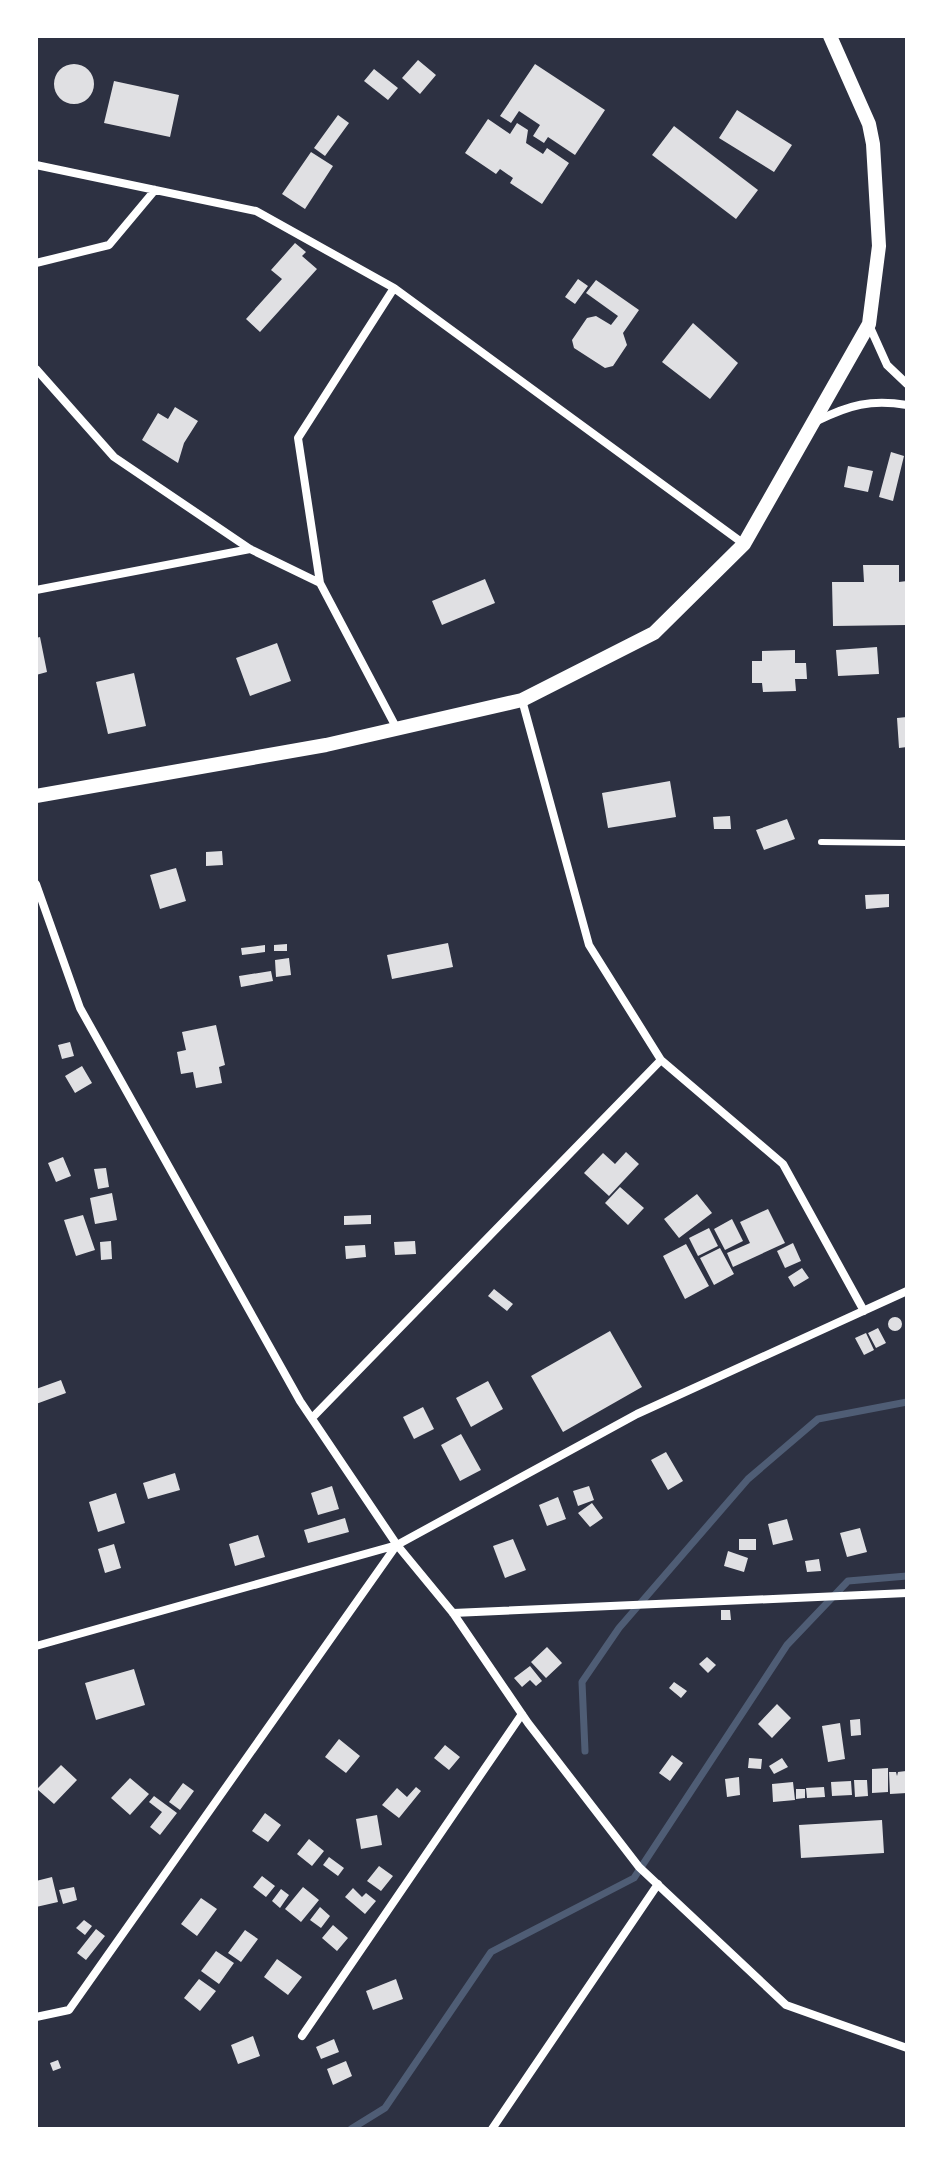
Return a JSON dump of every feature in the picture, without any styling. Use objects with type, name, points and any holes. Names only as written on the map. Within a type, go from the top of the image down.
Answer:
[{"type":"street","points":[[36,796],[326,745],[522,700],[654,633],[744,544],[869,324],[879,246],[873,144],[869,124],[830,36]]},
{"type":"street","points":[[36,165],[256,211],[394,288],[744,544]]},
{"type":"street","points":[[36,263],[109,245],[155,190]]},
{"type":"street","points":[[394,288],[298,438],[320,583],[397,729]]},
{"type":"street","points":[[869,324],[887,365],[907,384]]},
{"type":"street","points":[[36,369],[114,457],[250,549],[320,583]]},
{"type":"street","points":[[816,422],[849,405],[870,400],[907,405]]},
{"type":"street","points":[[36,590],[250,549]]},
{"type":"street","points":[[522,700],[589,945],[661,1060],[783,1164],[864,1311]]},
{"type":"street","points":[[36,884],[80,1008],[312,1418],[397,1545],[453,1613],[522,1714],[639,1867],[786,2005],[907,2048]]},
{"type":"street","points":[[312,1418],[661,1060]]},
{"type":"street","points":[[36,1646],[397,1545],[637,1414],[907,1291]]},
{"type":"street","points":[[36,2017],[69,2010],[397,1545]]},
{"type":"street","points":[[453,1613],[907,1593]]},
{"type":"street","points":[[302,2036],[522,1714]]},
{"type":"street","points":[[492,2129],[658,1884]]},
{"type":"lane","points":[[821,842],[907,843]]},
{"type":"building","points":[[418,60],[436,75],[420,94],[402,78]]},
{"type":"building","points":[[74,64],[88,70],[94,84],[88,98],[74,104],[60,98],[54,84],[60,70]]},
{"type":"building","points":[[535,64],[605,110],[575,155],[548,137],[544,143],[533,136],[540,125],[519,111],[511,123],[500,116]]},
{"type":"building","points":[[374,69],[398,88],[388,100],[364,81]]},
{"type":"building","points":[[114,81],[179,95],[170,137],[104,123]]},
{"type":"building","points":[[737,110],[792,145],[774,172],[719,138]]},
{"type":"building","points":[[338,115],[349,123],[325,156],[314,148]]},
{"type":"building","points":[[488,119],[510,134],[517,123],[528,130],[526,143],[543,154],[547,148],[569,163],[542,204],[510,183],[513,178],[500,169],[496,174],[465,153]]},
{"type":"building","points":[[674,126],[758,190],[736,219],[652,155]]},
{"type":"building","points":[[311,152],[333,166],[305,209],[282,194]]},
{"type":"building","points":[[295,243],[306,252],[302,256],[317,269],[260,332],[246,319],[282,279],[271,270]]},
{"type":"building","points":[[578,279],[588,286],[575,304],[565,297]]},
{"type":"building","points":[[596,280],[639,310],[623,333],[627,345],[613,366],[605,368],[574,348],[572,340],[587,318],[596,316],[611,325],[618,316],[586,293]]},
{"type":"building","points":[[693,323],[738,363],[710,399],[662,362]]},
{"type":"building","points":[[175,407],[198,421],[184,443],[178,463],[142,440],[158,413],[168,419]]},
{"type":"building","points":[[891,452],[904,456],[893,501],[879,497]]},
{"type":"building","points":[[848,466],[873,471],[868,492],[844,487]]},
{"type":"building","points":[[863,565],[899,565],[899,582],[907,581],[907,625],[833,626],[832,582],[864,582]]},
{"type":"building","points":[[485,579],[495,603],[442,625],[432,601]]},
{"type":"building","points":[[40,637],[47,672],[36,675],[36,638]]},
{"type":"building","points":[[277,643],[291,681],[250,696],[236,658]]},
{"type":"building","points":[[877,647],[879,674],[838,676],[836,650]]},
{"type":"building","points":[[795,650],[795,663],[806,663],[807,679],[795,679],[796,691],[763,692],[762,683],[752,683],[752,661],[762,661],[762,651]]},
{"type":"building","points":[[134,673],[146,726],[108,734],[96,682]]},
{"type":"building","points":[[907,717],[907,747],[899,748],[897,718]]},
{"type":"building","points":[[670,781],[676,817],[608,828],[602,793]]},
{"type":"building","points":[[730,816],[731,829],[714,829],[713,817]]},
{"type":"building","points":[[787,819],[795,839],[764,850],[756,830]]},
{"type":"building","points":[[222,851],[223,865],[206,866],[206,852]]},
{"type":"building","points":[[176,868],[186,901],[160,909],[150,875]]},
{"type":"building","points":[[889,894],[889,907],[866,909],[865,895]]},
{"type":"building","points":[[448,943],[453,967],[392,979],[387,955]]},
{"type":"building","points":[[287,944],[287,951],[274,951],[274,945]]},
{"type":"building","points":[[265,945],[265,952],[242,955],[241,948]]},
{"type":"building","points":[[289,958],[291,975],[276,977],[275,960]]},
{"type":"building","points":[[271,971],[273,981],[241,987],[239,976]]},
{"type":"building","points":[[216,1025],[225,1065],[219,1067],[222,1083],[196,1088],[193,1072],[181,1074],[177,1052],[186,1050],[182,1032]]},
{"type":"building","points":[[70,1042],[74,1056],[62,1059],[58,1045]]},
{"type":"building","points":[[82,1066],[92,1083],[75,1093],[65,1076]]},
{"type":"building","points":[[626,1152],[639,1164],[609,1196],[584,1173],[603,1153],[615,1164]]},
{"type":"building","points":[[63,1157],[71,1176],[56,1182],[48,1163]]},
{"type":"building","points":[[106,1168],[109,1187],[98,1189],[94,1169]]},
{"type":"building","points":[[620,1187],[644,1208],[628,1225],[605,1203]]},
{"type":"building","points":[[112,1193],[117,1220],[95,1224],[90,1198]]},
{"type":"building","points":[[697,1194],[712,1213],[679,1238],[664,1219]]},
{"type":"building","points":[[768,1209],[785,1243],[733,1267],[727,1253],[750,1243],[740,1222]]},
{"type":"building","points":[[83,1215],[95,1250],[76,1256],[64,1220]]},
{"type":"building","points":[[371,1215],[371,1224],[344,1225],[344,1216]]},
{"type":"building","points":[[732,1219],[743,1241],[725,1250],[714,1229]]},
{"type":"building","points":[[709,1228],[718,1246],[698,1256],[689,1238]]},
{"type":"building","points":[[111,1241],[112,1259],[101,1260],[100,1242]]},
{"type":"building","points":[[415,1241],[416,1254],[395,1255],[394,1242]]},
{"type":"building","points":[[793,1243],[801,1261],[785,1268],[777,1251]]},
{"type":"building","points":[[686,1244],[709,1286],[685,1299],[663,1256]]},
{"type":"building","points":[[365,1245],[366,1257],[346,1259],[345,1246]]},
{"type":"building","points":[[720,1248],[734,1274],[714,1285],[700,1258]]},
{"type":"building","points":[[802,1268],[809,1278],[794,1287],[788,1277]]},
{"type":"building","points":[[494,1289],[513,1304],[507,1311],[488,1296]]},
{"type":"building","points":[[895,1317],[902,1324],[895,1331],[888,1324]]},
{"type":"building","points":[[878,1328],[886,1343],[876,1348],[868,1333]]},
{"type":"building","points":[[610,1331],[642,1387],[563,1432],[531,1376]]},
{"type":"building","points":[[866,1333],[874,1350],[864,1355],[855,1338]]},
{"type":"building","points":[[61,1380],[66,1393],[36,1404],[36,1389]]},
{"type":"building","points":[[488,1381],[503,1409],[471,1427],[456,1398]]},
{"type":"building","points":[[423,1407],[434,1429],[414,1439],[403,1417]]},
{"type":"building","points":[[461,1434],[481,1470],[460,1481],[441,1445]]},
{"type":"building","points":[[666,1452],[683,1481],[668,1490],[651,1460]]},
{"type":"building","points":[[175,1473],[180,1490],[148,1499],[143,1483]]},
{"type":"building","points":[[332,1486],[339,1509],[318,1515],[311,1493]]},
{"type":"building","points":[[589,1486],[594,1500],[578,1506],[573,1491]]},
{"type":"building","points":[[116,1493],[125,1523],[98,1532],[89,1502]]},
{"type":"building","points":[[558,1497],[566,1519],[547,1526],[539,1505]]},
{"type":"building","points":[[592,1503],[603,1518],[590,1527],[578,1513]]},
{"type":"building","points":[[345,1518],[349,1532],[308,1543],[304,1530]]},
{"type":"building","points":[[787,1519],[793,1540],[773,1545],[768,1524]]},
{"type":"building","points":[[860,1528],[867,1552],[847,1557],[840,1533]]},
{"type":"building","points":[[258,1535],[265,1557],[235,1566],[229,1544]]},
{"type":"building","points":[[513,1539],[526,1570],[505,1578],[493,1546]]},
{"type":"building","points":[[739,1539],[756,1539],[756,1550],[739,1550]]},
{"type":"building","points":[[114,1544],[121,1568],[105,1573],[98,1549]]},
{"type":"building","points":[[728,1551],[748,1558],[744,1572],[724,1566]]},
{"type":"building","points":[[819,1559],[821,1571],[807,1572],[805,1561]]},
{"type":"building","points":[[721,1610],[730,1610],[731,1620],[721,1620]]},
{"type":"building","points":[[547,1647],[562,1663],[546,1678],[531,1662]]},
{"type":"building","points":[[707,1657],[716,1665],[708,1673],[699,1664]]},
{"type":"building","points":[[530,1666],[542,1681],[536,1686],[530,1680],[522,1687],[514,1678]]},
{"type":"building","points":[[134,1669],[145,1705],[96,1720],[85,1683]]},
{"type":"building","points":[[674,1682],[687,1691],[681,1698],[669,1688]]},
{"type":"building","points":[[777,1704],[791,1718],[772,1738],[758,1724]]},
{"type":"building","points":[[860,1719],[861,1735],[851,1736],[850,1720]]},
{"type":"building","points":[[840,1723],[845,1759],[828,1762],[822,1726]]},
{"type":"building","points":[[339,1739],[360,1756],[346,1773],[325,1757]]},
{"type":"building","points":[[445,1745],[460,1757],[449,1770],[434,1758]]},
{"type":"building","points":[[672,1755],[683,1763],[670,1781],[659,1773]]},
{"type":"building","points":[[749,1758],[762,1759],[761,1769],[748,1768]]},
{"type":"building","points":[[782,1758],[788,1767],[774,1774],[769,1766]]},
{"type":"building","points":[[61,1765],[77,1780],[54,1804],[37,1789]]},
{"type":"building","points":[[888,1768],[888,1792],[872,1793],[872,1769]]},
{"type":"building","points":[[906,1771],[907,1793],[890,1794],[889,1772],[896,1772],[897,1776],[898,1772]]},
{"type":"building","points":[[739,1777],[740,1795],[727,1797],[725,1779]]},
{"type":"building","points":[[130,1778],[149,1794],[130,1815],[111,1798]]},
{"type":"building","points":[[854,1780],[867,1780],[868,1796],[855,1797]]},
{"type":"building","points":[[851,1781],[852,1795],[832,1796],[831,1782]]},
{"type":"building","points":[[793,1782],[795,1800],[773,1802],[772,1784]]},
{"type":"building","points":[[183,1783],[194,1791],[180,1810],[169,1802]]},
{"type":"building","points":[[416,1787],[421,1791],[399,1818],[382,1805],[397,1788],[407,1797]]},
{"type":"building","points":[[824,1787],[825,1797],[807,1798],[806,1788]]},
{"type":"building","points":[[796,1789],[805,1789],[805,1798],[796,1799]]},
{"type":"building","points":[[154,1796],[177,1813],[160,1835],[150,1827],[162,1812],[149,1802]]},
{"type":"building","points":[[265,1813],[281,1825],[268,1842],[252,1831]]},
{"type":"building","points":[[377,1815],[382,1845],[361,1849],[356,1819]]},
{"type":"building","points":[[882,1820],[884,1853],[801,1858],[799,1825]]},
{"type":"building","points":[[309,1839],[324,1851],[312,1866],[297,1854]]},
{"type":"building","points":[[329,1857],[344,1868],[338,1876],[323,1865]]},
{"type":"building","points":[[379,1866],[393,1876],[381,1891],[367,1881]]},
{"type":"building","points":[[262,1876],[275,1886],[266,1897],[253,1887]]},
{"type":"building","points":[[52,1877],[58,1902],[36,1907],[36,1881]]},
{"type":"building","points":[[74,1887],[77,1900],[63,1904],[59,1890]]},
{"type":"building","points":[[303,1887],[319,1900],[301,1922],[285,1909]]},
{"type":"building","points":[[353,1888],[362,1897],[366,1893],[376,1901],[365,1914],[345,1897]]},
{"type":"building","points":[[281,1889],[289,1895],[280,1908],[272,1901]]},
{"type":"building","points":[[201,1898],[217,1909],[197,1936],[181,1924]]},
{"type":"building","points":[[320,1907],[330,1916],[321,1928],[310,1920]]},
{"type":"building","points":[[84,1920],[92,1926],[85,1935],[76,1928]]},
{"type":"building","points":[[333,1925],[348,1938],[337,1951],[322,1938]]},
{"type":"building","points":[[96,1929],[105,1936],[86,1960],[77,1953]]},
{"type":"building","points":[[245,1930],[258,1939],[241,1962],[228,1953]]},
{"type":"building","points":[[216,1951],[234,1963],[219,1984],[201,1971]]},
{"type":"building","points":[[277,1959],[302,1977],[288,1995],[264,1977]]},
{"type":"building","points":[[199,1979],[216,1991],[200,2011],[184,1998]]},
{"type":"building","points":[[396,1979],[403,1999],[373,2010],[366,1991]]},
{"type":"building","points":[[253,2036],[260,2056],[238,2064],[231,2045]]},
{"type":"building","points":[[334,2039],[339,2052],[321,2059],[316,2047]]},
{"type":"building","points":[[58,2060],[61,2068],[53,2071],[50,2063]]},
{"type":"building","points":[[346,2061],[352,2076],[333,2085],[327,2069]]},
{"type":"waterway","points":[[585,1751],[582,1682],[619,1628],[748,1479],[818,1419],[907,1402]]},
{"type":"waterway","points":[[351,2129],[385,2108],[491,1952],[634,1878],[787,1645],[848,1581],[907,1576]]}]
